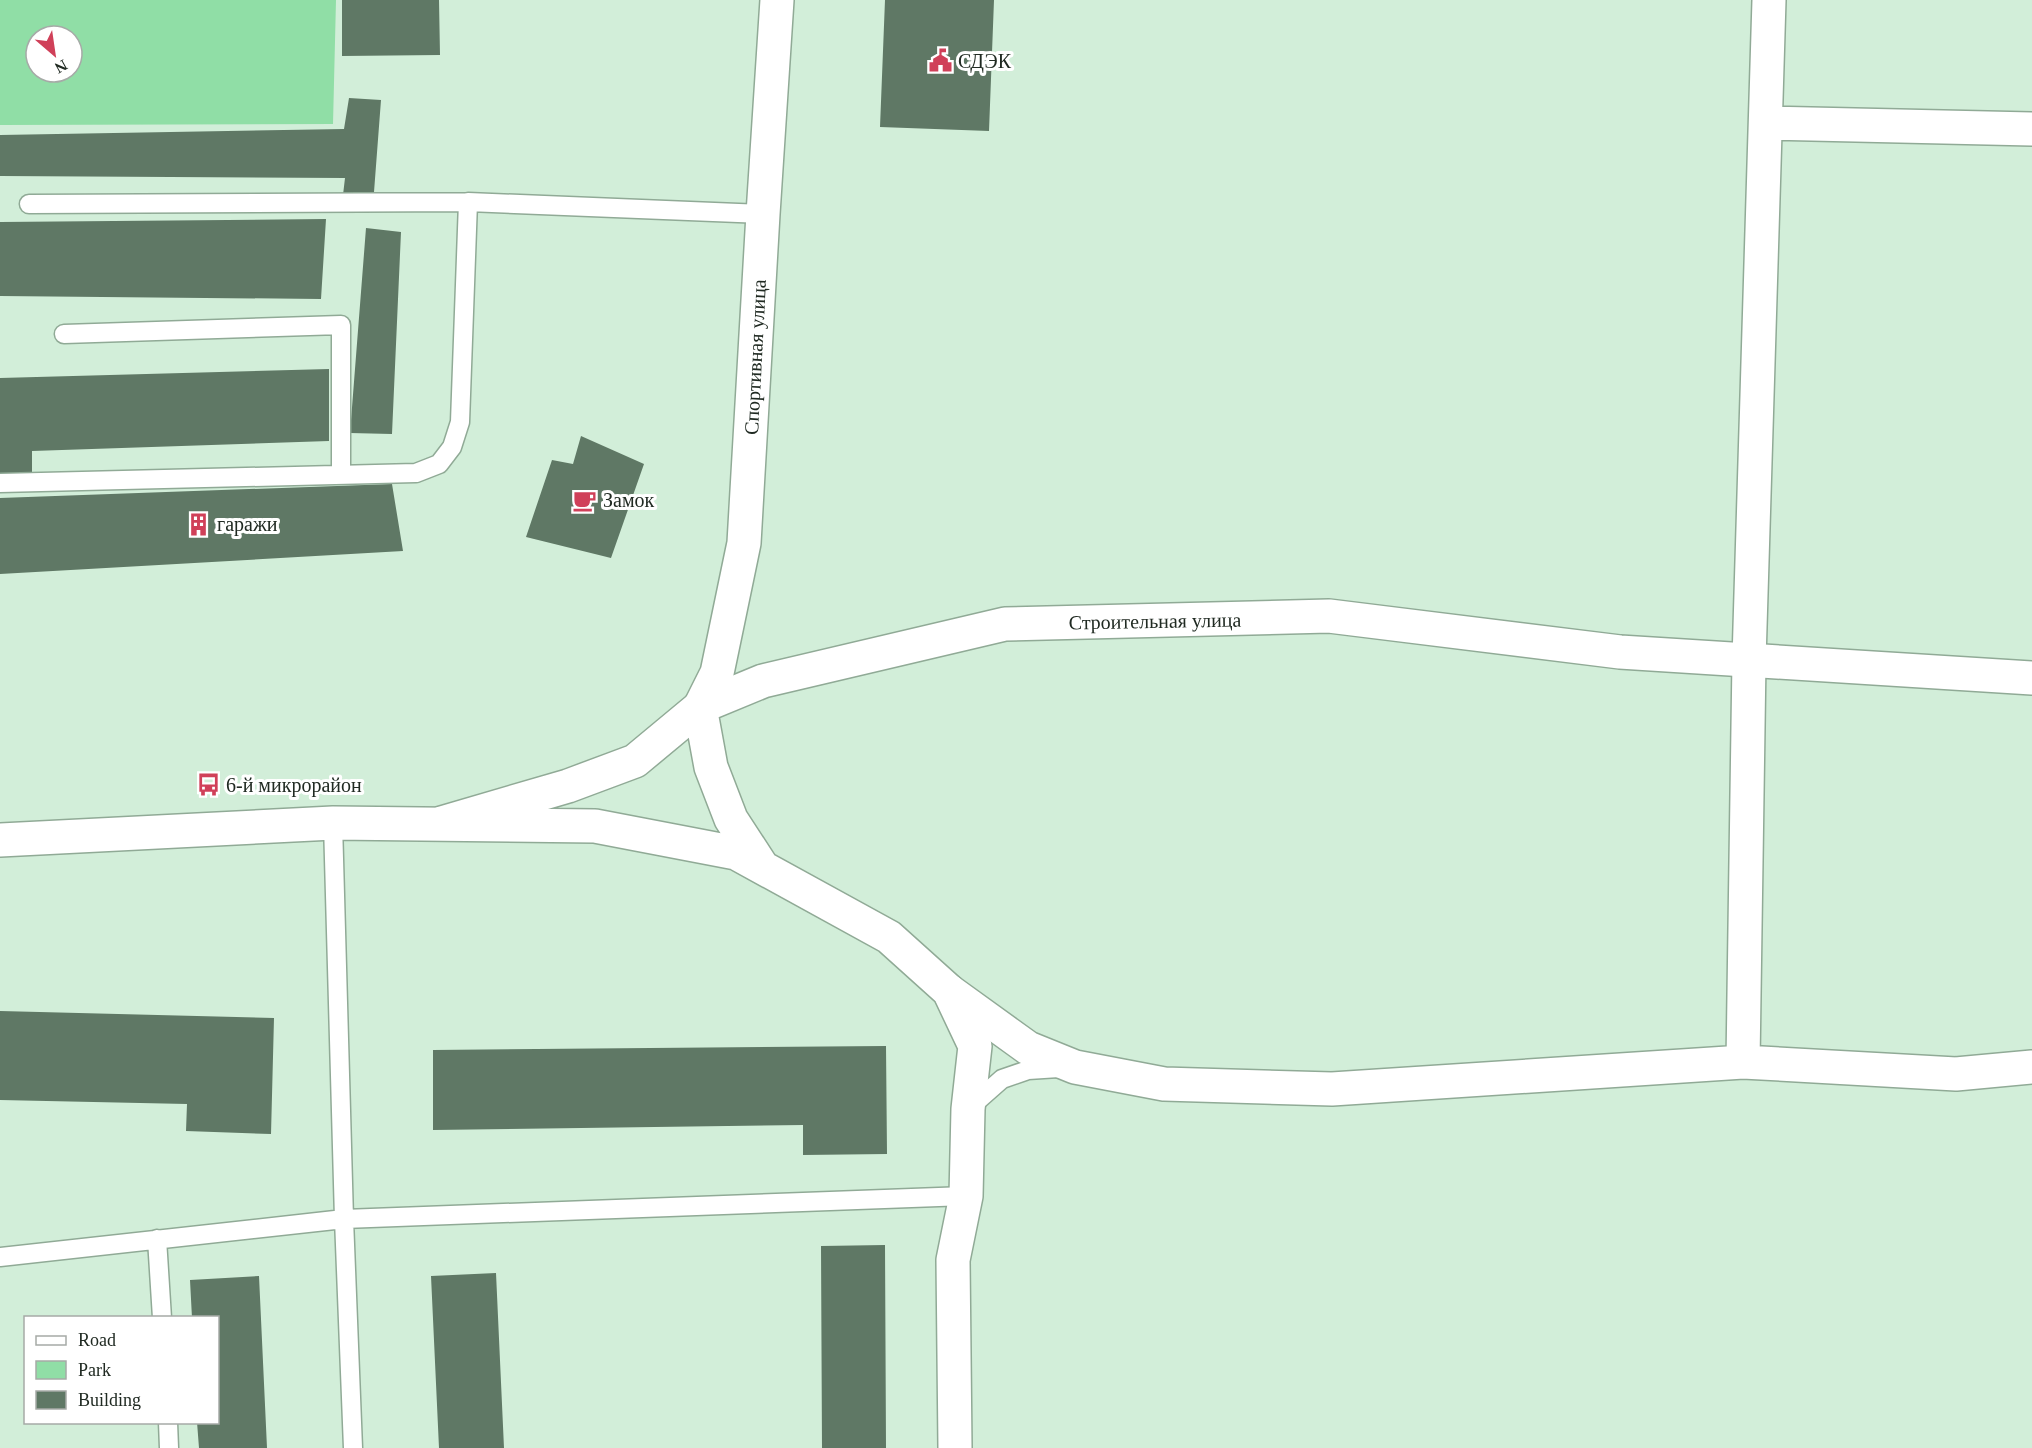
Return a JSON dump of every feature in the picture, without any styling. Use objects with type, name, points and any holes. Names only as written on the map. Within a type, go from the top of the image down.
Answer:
[{"type":"street","name":"Спортивная улица","points":[[700,707],[717,674],[744,543],[777,0]]},
{"type":"street","points":[[1743,1062],[1749,660],[1769,0]]},
{"type":"street","points":[[1766,123],[2032,129]]},
{"type":"street","name":"Строительная улица","points":[[700,707],[763,681],[1005,624],[1329,616],[1620,652],[2032,678]]},
{"type":"street","points":[[438,824],[568,786],[635,761],[700,707],[711,767],[731,819],[761,866]]},
{"type":"street","points":[[0,840],[333,823],[595,826],[736,853],[889,937],[949,991],[1028,1048],[1076,1066],[1164,1084],[1332,1089],[1743,1062],[1956,1074],[2032,1067]]},
{"type":"street","points":[[949,991],[975,1046],[968,1109],[966,1196],[953,1260],[955,1448]]},
{"type":"lane","points":[[29,204],[468,202],[763,214]]},
{"type":"lane","points":[[0,483],[416,473],[439,464],[452,447],[460,422],[468,202]]},
{"type":"lane","points":[[64,334],[340,326],[341,475]]},
{"type":"lane","points":[[333,823],[353,1448]]},
{"type":"lane","points":[[968,1109],[1002,1079],[1028,1070],[1076,1066]]},
{"type":"lane","points":[[0,1257],[344,1219],[966,1196]]},
{"type":"lane","points":[[157,1239],[162,1316]]},
{"type":"lane","points":[[168,1424],[169,1448]]},
{"type":"green space","points":[[0,0],[336,0],[333,124],[0,125]]},
{"type":"building","points":[[342,0],[439,0],[440,55],[342,56]]},
{"type":"building","points":[[885,0],[994,0],[989,131],[880,127]]},
{"type":"building","points":[[349,98],[381,100],[374,192],[343,195],[345,178],[0,176],[0,135],[344,129]]},
{"type":"building","points":[[326,219],[321,299],[0,296],[0,222]]},
{"type":"building","points":[[366,228],[401,232],[392,434],[350,433]]},
{"type":"building","points":[[329,369],[329,441],[32,451],[32,476],[0,476],[0,378]]},
{"type":"building","name":"Замок","points":[[581,436],[644,464],[611,558],[526,537],[552,460],[573,464]]},
{"type":"building","name":"гаражи","points":[[392,484],[403,551],[0,574],[0,498]]},
{"type":"building","points":[[0,1011],[274,1018],[271,1134],[186,1131],[187,1104],[0,1100]]},
{"type":"building","points":[[886,1046],[887,1154],[803,1155],[803,1125],[433,1130],[433,1050]]},
{"type":"building","points":[[885,1245],[886,1448],[822,1448],[821,1246]]},
{"type":"building","points":[[496,1273],[504,1448],[439,1448],[431,1276]]},
{"type":"building","points":[[259,1276],[267,1448],[199,1448],[197,1424],[219,1424],[219,1316],[192,1316],[190,1280]]},
{"type":"place","name":"СДЭК","points":[[940,61]]},
{"type":"place","name":"Замок","points":[[585,500]]},
{"type":"place","name":"гаражи","points":[[199,524]]},
{"type":"place","name":"6-й микрорайон","points":[[208,785]]}]
